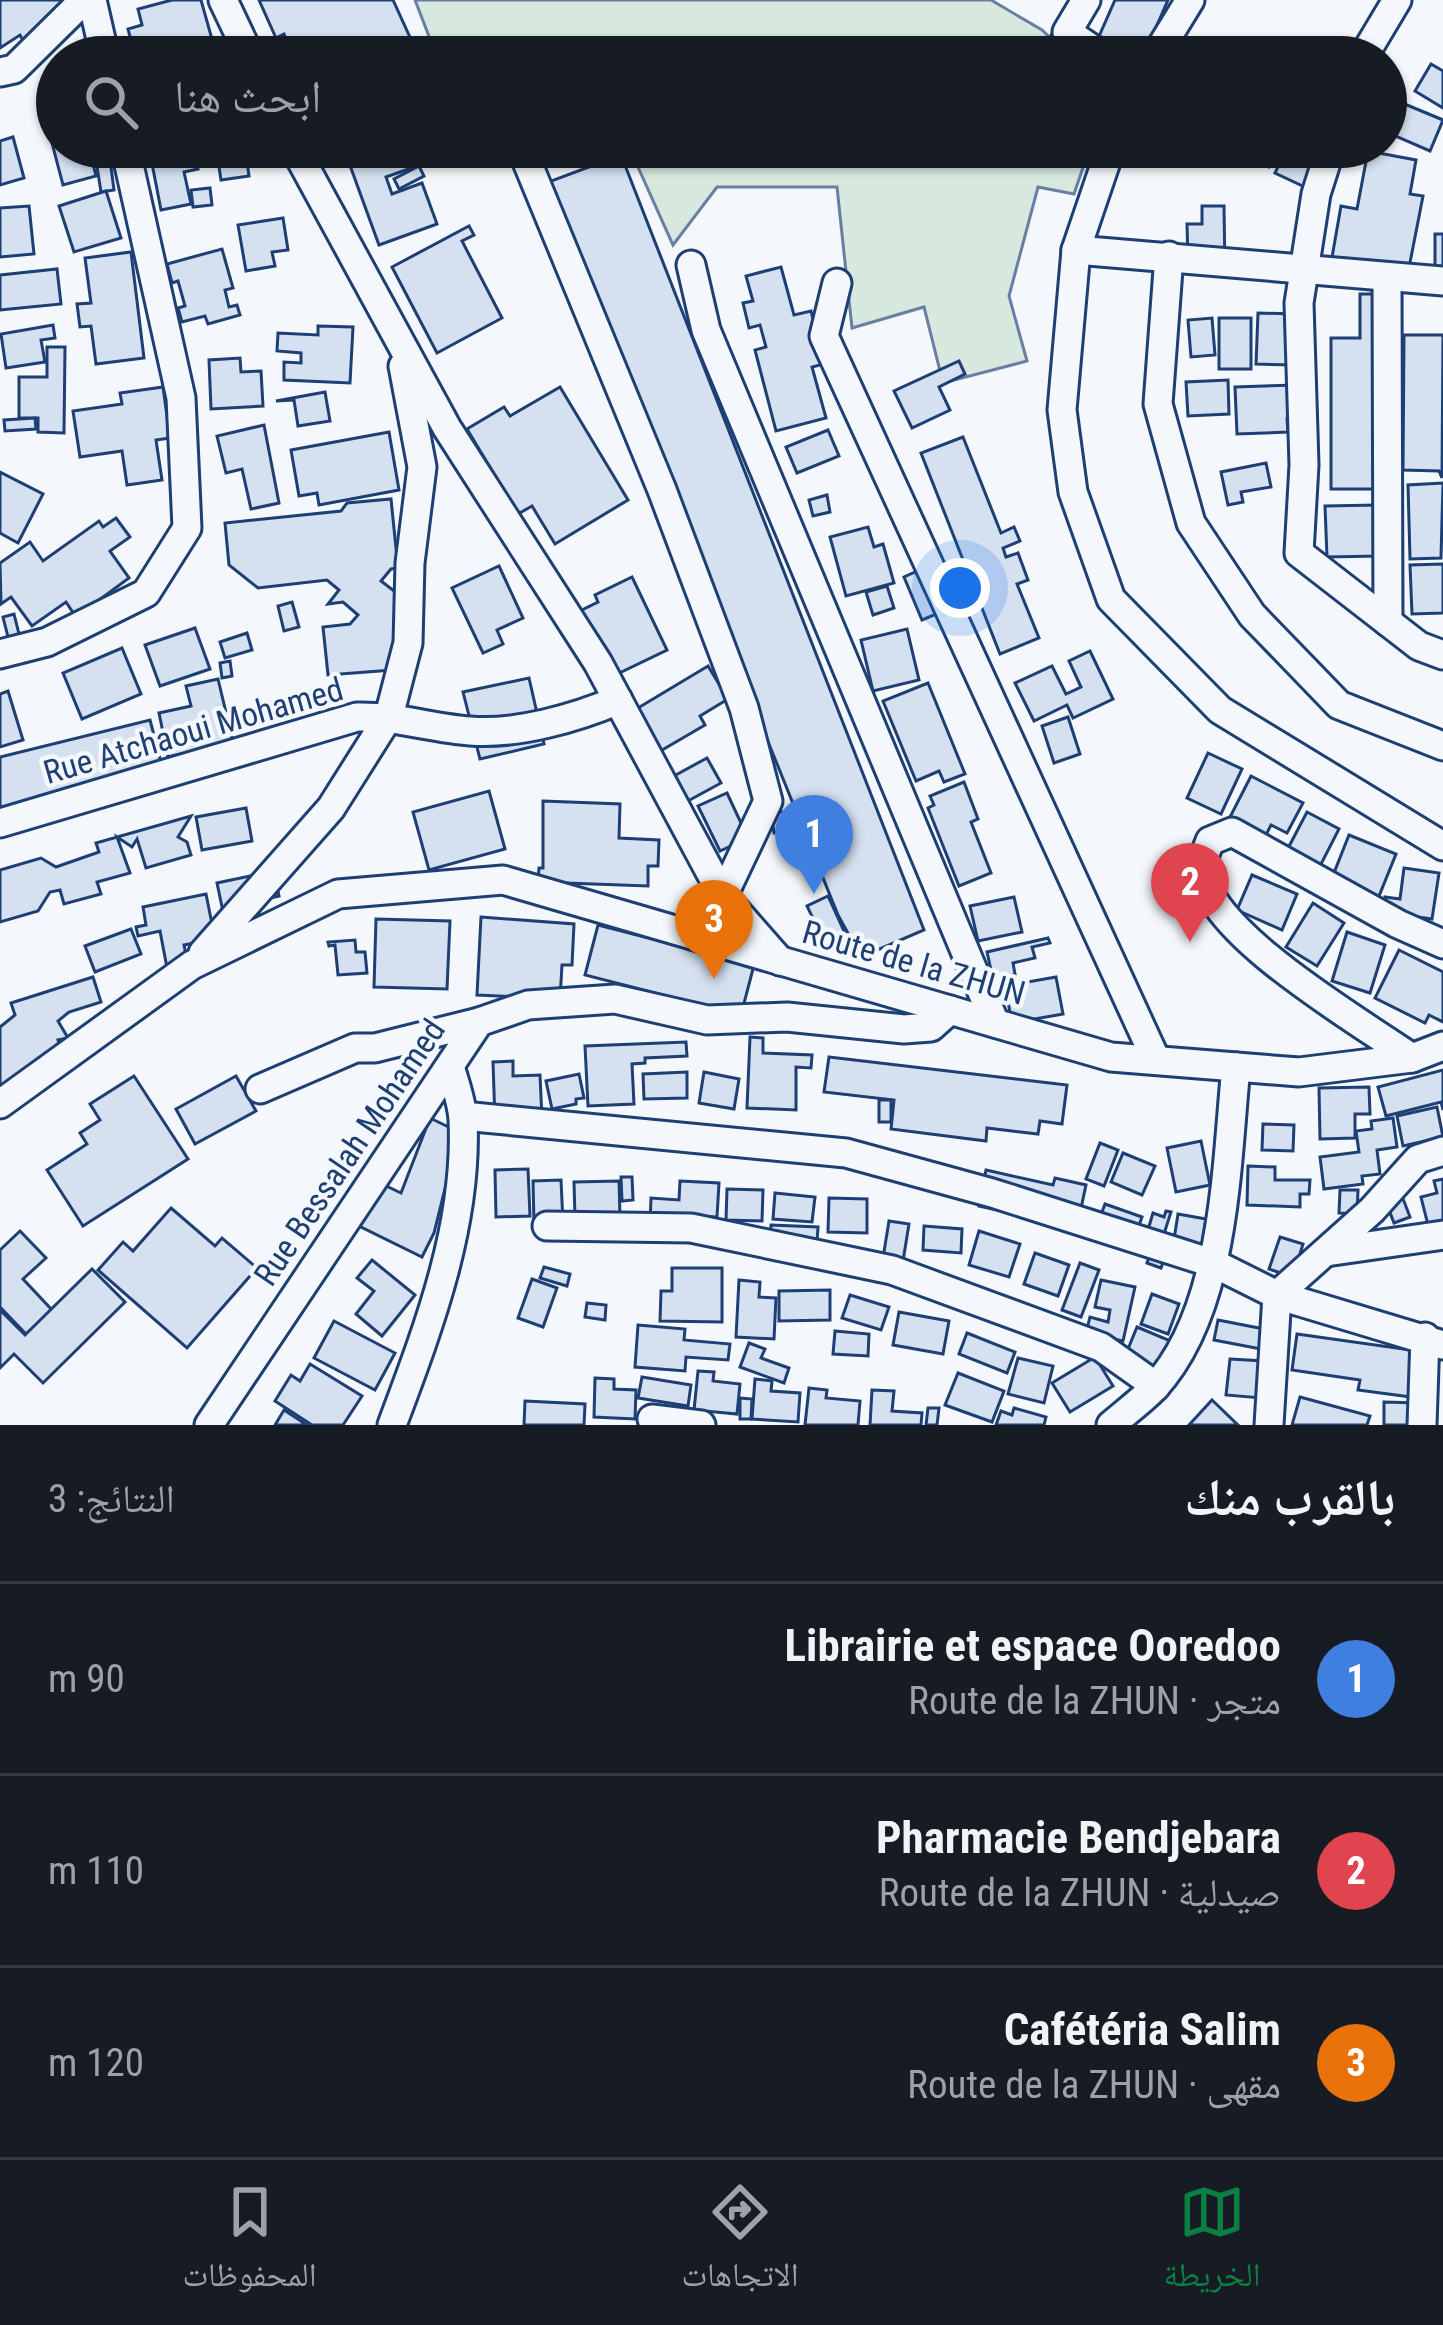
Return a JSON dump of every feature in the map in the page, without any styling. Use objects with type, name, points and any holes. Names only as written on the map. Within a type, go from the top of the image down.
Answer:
[{"type":"street","points":[[49,36],[88,0],[99,36]]},
{"type":"street","points":[[223,0],[240,36]]},
{"type":"street","points":[[1073,36],[1067,32],[1086,0]]},
{"type":"street","points":[[1168,36],[1190,0]]},
{"type":"street","points":[[1376,36],[1397,0]]},
{"type":"street","points":[[0,71],[14,69],[36,48]]},
{"type":"street","points":[[0,654],[47,641],[146,593],[187,528],[181,398],[130,168]]},
{"type":"street","points":[[305,168],[448,428],[598,663],[723,896],[780,961]]},
{"type":"street","points":[[530,168],[620,385],[744,708],[768,801],[704,938]]},
{"type":"street","points":[[1104,168],[1076,250],[1062,410],[1073,492],[1111,599],[1220,710],[1443,846]]},
{"type":"street","points":[[1324,168],[1299,303],[1304,465],[1299,554],[1420,646],[1443,655]]},
{"type":"street","points":[[1076,250],[1443,281]]},
{"type":"street","points":[[1169,256],[1158,404],[1191,523],[1252,615],[1339,705],[1443,746]]},
{"type":"street","points":[[691,265],[706,330],[995,1024]]},
{"type":"street","points":[[1387,279],[1388,622]]},
{"type":"street","points":[[837,283],[824,335],[1156,1060]]},
{"type":"street","points":[[192,965],[332,808],[389,716],[408,643],[410,562],[422,467],[398,339]]},
{"type":"street","name":"Rue Atchaoui Mohamed","points":[[0,823],[357,717],[389,716],[474,732],[574,719],[618,700]]},
{"type":"street","points":[[1412,1058],[1256,950],[1208,892],[1201,866],[1210,841],[1232,832],[1443,944]]},
{"type":"street","name":"Route de la ZHUN","points":[[0,1104],[192,965],[338,894],[502,880],[1111,1057],[1299,1072],[1412,1058],[1443,1046]]},
{"type":"street","name":"Rue Bessalah Mohamed","points":[[209,1425],[479,1022],[528,1005],[615,999],[707,1020],[788,1017],[904,1029],[931,1027],[950,1010]]},
{"type":"street","points":[[260,1090],[355,1048],[375,1048],[479,1022]]},
{"type":"street","points":[[392,1425],[433,1315],[460,1186],[463,1117],[450,1066]]},
{"type":"street","points":[[1112,1425],[1156,1385],[1183,1342],[1215,1264],[1236,1066]]},
{"type":"street","points":[[463,1117],[846,1154],[992,1193],[1215,1264],[1277,1295],[1434,1341],[1422,1425]]},
{"type":"street","points":[[1269,1425],[1277,1295],[1372,1210],[1418,1159],[1443,1151]]},
{"type":"street","points":[[547,1226],[692,1228],[892,1270],[1101,1347],[1156,1385]]},
{"type":"street","points":[[1325,1252],[1443,1235]]},
{"type":"street","points":[[652,1419],[701,1425]]},
{"type":"shaded area","points":[[415,0],[991,0],[1048,36],[429,36]]},
{"type":"shaded area","points":[[638,168],[1083,168],[1074,194],[1038,187],[1009,296],[1027,361],[943,383],[924,307],[852,328],[837,187],[717,187],[673,245]]},
{"type":"building","points":[[0,0],[77,0],[24,42],[20,35],[0,48]]},
{"type":"building","points":[[172,0],[201,0],[211,36],[130,36],[128,29],[142,25],[138,9]]},
{"type":"building","points":[[259,0],[393,0],[409,36],[284,34],[275,36]]},
{"type":"building","points":[[1115,0],[1168,0],[1152,36],[1099,36]]},
{"type":"building","points":[[1058,23],[1070,36],[1051,36]]},
{"type":"building","points":[[1431,64],[1443,71],[1443,108],[1415,91]]},
{"type":"building","points":[[1407,105],[1443,120],[1430,151],[1407,141]]},
{"type":"building","points":[[13,137],[24,178],[0,185],[0,141]]},
{"type":"building","points":[[1407,158],[1416,160],[1410,194],[1423,196],[1407,278],[1331,263],[1341,206],[1357,209],[1365,168],[1407,168]]},
{"type":"building","points":[[59,168],[94,168],[96,176],[63,185]]},
{"type":"building","points":[[97,168],[111,168],[114,190],[101,192]]},
{"type":"building","points":[[153,168],[198,168],[184,172],[191,204],[161,210]]},
{"type":"building","points":[[219,168],[248,168],[249,176],[221,180]]},
{"type":"building","points":[[351,168],[411,168],[386,177],[392,194],[422,183],[437,224],[379,245]]},
{"type":"building","points":[[415,168],[424,176],[399,189],[394,179]]},
{"type":"building","points":[[586,168],[626,168],[924,930],[861,957],[838,915],[543,184]]},
{"type":"building","points":[[1277,168],[1316,168],[1307,188],[1275,173]]},
{"type":"building","points":[[210,188],[212,205],[193,207],[191,190]]},
{"type":"building","points":[[106,191],[121,238],[74,252],[59,206]]},
{"type":"building","points":[[29,206],[34,254],[0,257],[0,208]]},
{"type":"building","points":[[1202,206],[1224,206],[1225,273],[1188,260],[1187,224],[1202,224]]},
{"type":"building","points":[[283,218],[288,250],[272,252],[275,266],[246,271],[238,225]]},
{"type":"building","points":[[469,226],[474,235],[462,241],[502,318],[437,353],[392,267]]},
{"type":"building","points":[[1435,234],[1443,234],[1443,277],[1435,277]]},
{"type":"building","points":[[222,249],[233,288],[225,290],[229,307],[237,305],[240,315],[208,324],[205,316],[182,322],[178,308],[185,306],[167,264]]},
{"type":"building","points":[[131,252],[144,358],[96,364],[91,326],[80,327],[77,304],[91,303],[85,258]]},
{"type":"building","points":[[781,267],[794,315],[811,311],[824,364],[812,367],[826,418],[776,431],[755,350],[766,347],[760,325],[749,328],[743,303],[753,301],[746,276]]},
{"type":"building","points":[[57,269],[61,304],[0,310],[0,275]]},
{"type":"building","points":[[1360,294],[1379,294],[1381,489],[1331,489],[1331,338],[1360,338]]},
{"type":"building","points":[[1258,313],[1295,314],[1293,365],[1256,364]]},
{"type":"building","points":[[1212,318],[1215,355],[1191,357],[1188,320]]},
{"type":"building","points":[[1219,318],[1251,318],[1251,369],[1219,369]]},
{"type":"building","points":[[53,325],[55,338],[41,340],[45,362],[6,368],[1,334]]},
{"type":"building","points":[[318,326],[353,327],[350,383],[284,380],[284,362],[301,363],[301,353],[277,351],[278,333],[318,335]]},
{"type":"building","points":[[1404,335],[1443,335],[1442,478],[1439,471],[1403,470]]},
{"type":"building","points":[[47,347],[65,347],[64,433],[38,432],[38,418],[19,418],[19,377],[47,377]]},
{"type":"building","points":[[240,358],[241,372],[261,371],[263,406],[211,409],[209,360]]},
{"type":"building","points":[[959,361],[965,374],[939,387],[950,410],[912,428],[894,391]]},
{"type":"building","points":[[1228,380],[1229,414],[1188,416],[1186,382]]},
{"type":"building","points":[[1296,385],[1302,419],[1287,419],[1288,432],[1237,434],[1235,387]]},
{"type":"building","points":[[163,387],[170,438],[156,440],[162,480],[127,485],[122,451],[80,457],[73,411],[122,404],[120,393]]},
{"type":"building","points":[[560,387],[628,500],[555,544],[532,506],[518,514],[467,429],[504,407],[510,416]]},
{"type":"building","points":[[325,392],[330,421],[298,426],[294,400],[276,401]]},
{"type":"building","points":[[35,418],[36,429],[5,431],[4,420]]},
{"type":"building","points":[[264,425],[279,503],[251,509],[242,469],[226,473],[217,436]]},
{"type":"building","points":[[828,430],[839,456],[797,473],[786,447]]},
{"type":"building","points":[[389,432],[399,490],[319,505],[317,493],[299,496],[291,450]]},
{"type":"building","points":[[963,437],[1001,533],[1014,527],[1020,541],[1003,548],[1006,557],[1018,553],[1028,580],[1017,584],[1039,638],[1000,654],[921,453]]},
{"type":"building","points":[[1266,463],[1271,487],[1241,492],[1243,502],[1228,505],[1221,472]]},
{"type":"building","points":[[0,472],[43,494],[18,543],[0,533]]},
{"type":"building","points":[[1443,483],[1441,558],[1410,559],[1408,485]]},
{"type":"building","points":[[827,495],[830,512],[813,516],[809,500]]},
{"type":"building","points":[[391,499],[398,568],[381,581],[398,594],[405,669],[328,675],[323,627],[350,624],[358,615],[343,602],[328,604],[339,590],[327,580],[258,588],[229,565],[225,523],[341,511],[347,503]]},
{"type":"building","points":[[1377,505],[1379,556],[1327,557],[1325,506]]},
{"type":"building","points":[[116,518],[130,537],[110,551],[129,578],[76,617],[66,602],[32,626],[11,597],[1,604],[0,563],[30,542],[43,561],[99,521],[103,527]]},
{"type":"building","points":[[868,527],[874,547],[883,544],[894,583],[846,596],[830,537]]},
{"type":"building","points":[[933,564],[951,608],[922,620],[904,577]]},
{"type":"building","points":[[1443,564],[1443,613],[1412,614],[1410,565]]},
{"type":"building","points":[[499,566],[523,618],[497,630],[503,644],[483,653],[452,588]]},
{"type":"building","points":[[632,577],[667,650],[611,677],[580,611],[598,602],[595,595]]},
{"type":"building","points":[[887,586],[894,608],[873,615],[866,592]]},
{"type":"building","points":[[292,602],[299,627],[284,631],[278,606]]},
{"type":"building","points":[[14,614],[19,634],[8,637],[3,617]]},
{"type":"building","points":[[195,628],[210,669],[160,686],[145,645]]},
{"type":"building","points":[[907,629],[919,680],[873,691],[861,640]]},
{"type":"building","points":[[247,633],[252,650],[225,658],[220,642]]},
{"type":"building","points":[[122,648],[141,694],[82,719],[63,673]]},
{"type":"building","points":[[1090,651],[1113,699],[1073,718],[1067,705],[1034,721],[1015,683],[1052,666],[1066,694],[1081,687],[1069,661]]},
{"type":"building","points":[[230,661],[232,676],[222,678],[220,663]]},
{"type":"building","points":[[708,666],[728,699],[700,716],[705,725],[657,753],[633,711]]},
{"type":"building","points":[[529,678],[544,744],[480,759],[463,692]]},
{"type":"building","points":[[218,679],[233,742],[168,757],[159,713],[191,706],[186,686]]},
{"type":"building","points":[[928,683],[965,774],[944,782],[939,771],[916,781],[883,701]]},
{"type":"building","points":[[8,691],[23,740],[0,747],[0,694]]},
{"type":"building","points":[[1068,717],[1080,754],[1054,763],[1042,726]]},
{"type":"building","points":[[150,720],[163,770],[0,816],[0,757]]},
{"type":"building","points":[[1208,753],[1242,769],[1221,814],[1187,798]]},
{"type":"building","points":[[707,758],[721,783],[686,802],[672,777]]},
{"type":"building","points":[[1251,776],[1303,803],[1287,833],[1271,825],[1265,837],[1229,819]]},
{"type":"building","points":[[964,782],[978,819],[971,822],[991,873],[959,886],[928,808],[934,805],[930,796]]},
{"type":"building","points":[[489,791],[505,849],[429,870],[413,812]]},
{"type":"building","points":[[727,793],[748,838],[720,851],[698,806]]},
{"type":"building","points":[[543,801],[620,804],[619,838],[659,840],[658,866],[648,866],[648,886],[538,882],[539,868],[543,868]]},
{"type":"building","points":[[246,808],[252,841],[202,850],[196,817]]},
{"type":"building","points":[[792,811],[794,830],[774,833],[771,813]]},
{"type":"building","points":[[1307,812],[1339,829],[1317,872],[1285,854]]},
{"type":"building","points":[[191,816],[178,837],[187,842],[191,855],[146,868],[137,839],[132,847],[117,837]]},
{"type":"building","points":[[1349,835],[1396,854],[1377,901],[1330,883]]},
{"type":"building","points":[[117,837],[130,873],[97,882],[101,894],[64,904],[60,890],[50,892],[38,911],[0,922],[0,870],[41,858],[56,867],[99,852],[96,843]]},
{"type":"building","points":[[1404,868],[1439,873],[1432,919],[1383,912],[1385,897],[1400,899]]},
{"type":"building","points":[[274,871],[279,896],[256,901],[260,919],[226,926],[217,883]]},
{"type":"building","points":[[1252,875],[1297,894],[1282,930],[1237,910]]},
{"type":"building","points":[[206,894],[215,939],[184,945],[189,969],[168,973],[160,931],[138,936],[136,927],[146,925],[143,907]]},
{"type":"building","points":[[828,896],[848,940],[828,950],[807,906]]},
{"type":"building","points":[[1014,897],[1022,932],[978,941],[970,906]]},
{"type":"building","points":[[1313,903],[1344,923],[1317,966],[1286,947]]},
{"type":"building","points":[[481,917],[574,924],[572,965],[562,965],[560,999],[477,995]]},
{"type":"building","points":[[376,919],[450,921],[447,989],[374,987]]},
{"type":"building","points":[[598,925],[754,965],[741,1015],[585,975]]},
{"type":"building","points":[[131,929],[141,954],[95,972],[85,946]]},
{"type":"building","points":[[1347,932],[1385,945],[1370,993],[1332,981]]},
{"type":"building","points":[[1048,938],[1050,943],[1032,947],[1035,958],[1013,963],[1015,974],[993,979],[987,952]]},
{"type":"building","points":[[355,940],[356,952],[365,952],[367,973],[338,975],[335,945],[328,942]]},
{"type":"building","points":[[1399,950],[1443,972],[1443,1022],[1429,1015],[1425,1023],[1375,998]]},
{"type":"building","points":[[93,977],[101,1002],[69,1012],[58,1021],[68,1038],[58,1040],[64,1057],[0,1097],[0,1027],[15,1015],[11,1003]]},
{"type":"building","points":[[1056,977],[1063,1014],[1012,1023],[1005,986]]},
{"type":"building","points":[[750,1037],[763,1038],[763,1053],[812,1055],[811,1068],[796,1067],[796,1110],[747,1108]]},
{"type":"building","points":[[686,1042],[687,1056],[645,1058],[645,1063],[632,1064],[634,1104],[588,1106],[585,1046]]},
{"type":"building","points":[[829,1057],[1067,1085],[1062,1124],[1040,1121],[1038,1134],[987,1128],[986,1141],[891,1129],[894,1100],[824,1092]]},
{"type":"building","points":[[513,1061],[513,1076],[540,1075],[542,1119],[495,1121],[493,1062]]},
{"type":"building","points":[[1443,1070],[1443,1110],[1441,1102],[1386,1116],[1378,1087]]},
{"type":"building","points":[[687,1072],[687,1098],[644,1099],[643,1074]]},
{"type":"building","points":[[704,1072],[739,1079],[734,1109],[699,1103]]},
{"type":"building","points":[[579,1074],[584,1098],[552,1109],[546,1081]]},
{"type":"building","points":[[134,1076],[188,1159],[83,1226],[47,1170],[87,1144],[80,1133],[100,1120],[90,1104]]},
{"type":"building","points":[[236,1076],[256,1111],[195,1144],[176,1109]]},
{"type":"building","points":[[1369,1087],[1370,1114],[1355,1114],[1355,1138],[1320,1139],[1319,1088]]},
{"type":"building","points":[[879,1100],[891,1100],[891,1122],[879,1122]]},
{"type":"building","points":[[1437,1107],[1443,1137],[1403,1146],[1397,1116]]},
{"type":"building","points":[[430,1118],[459,1132],[434,1233],[422,1257],[359,1226],[380,1183],[401,1193]]},
{"type":"building","points":[[1393,1118],[1397,1147],[1377,1150],[1380,1174],[1362,1176],[1363,1184],[1324,1189],[1320,1157],[1359,1152],[1356,1131],[1372,1129],[1371,1121]]},
{"type":"building","points":[[1263,1124],[1294,1125],[1293,1151],[1262,1150]]},
{"type":"building","points":[[1201,1141],[1210,1185],[1176,1192],[1167,1148]]},
{"type":"building","points":[[1100,1143],[1118,1150],[1104,1186],[1086,1179]]},
{"type":"building","points":[[1123,1153],[1155,1166],[1142,1195],[1111,1182]]},
{"type":"building","points":[[1248,1166],[1275,1167],[1275,1180],[1310,1180],[1309,1194],[1300,1194],[1300,1207],[1247,1205]]},
{"type":"building","points":[[528,1169],[530,1216],[496,1217],[495,1170]]},
{"type":"building","points":[[986,1170],[1053,1185],[1055,1178],[1086,1185],[1077,1227],[979,1206]]},
{"type":"building","points":[[621,1177],[632,1177],[633,1200],[622,1201]]},
{"type":"building","points":[[1443,1179],[1443,1226],[1429,1229],[1421,1197],[1437,1193],[1434,1181]]},
{"type":"building","points":[[561,1180],[563,1223],[534,1224],[533,1181]]},
{"type":"building","points":[[619,1181],[620,1217],[575,1218],[574,1182]]},
{"type":"building","points":[[680,1181],[719,1183],[717,1217],[681,1216],[650,1224],[651,1198],[679,1200]]},
{"type":"building","points":[[727,1189],[763,1190],[762,1221],[726,1220]]},
{"type":"building","points":[[1340,1190],[1358,1190],[1357,1214],[1339,1213]]},
{"type":"building","points":[[775,1193],[815,1197],[812,1222],[773,1219]]},
{"type":"building","points":[[1402,1196],[1410,1217],[1394,1223],[1386,1202]]},
{"type":"building","points":[[829,1198],[867,1199],[867,1233],[828,1232]]},
{"type":"building","points":[[1105,1204],[1142,1217],[1132,1245],[1095,1231]]},
{"type":"building","points":[[171,1208],[215,1246],[222,1238],[257,1268],[187,1348],[98,1270],[123,1242],[133,1251]]},
{"type":"building","points":[[1166,1211],[1171,1212],[1163,1237],[1171,1240],[1161,1268],[1147,1263],[1156,1236],[1147,1233],[1153,1213],[1164,1217]]},
{"type":"building","points":[[1178,1214],[1206,1219],[1199,1262],[1171,1258]]},
{"type":"building","points":[[889,1221],[909,1224],[903,1261],[883,1258]]},
{"type":"building","points":[[771,1225],[818,1227],[817,1242],[770,1240]]},
{"type":"building","points":[[924,1226],[962,1229],[961,1253],[923,1250]]},
{"type":"building","points":[[20,1231],[46,1258],[23,1279],[52,1310],[26,1334],[0,1307],[0,1250]]},
{"type":"building","points":[[979,1231],[1020,1244],[1009,1277],[969,1265]]},
{"type":"building","points":[[1280,1237],[1303,1244],[1293,1277],[1269,1269]]},
{"type":"building","points":[[1035,1253],[1069,1265],[1058,1296],[1024,1284]]},
{"type":"building","points":[[372,1260],[415,1295],[382,1336],[356,1314],[374,1291],[357,1278]]},
{"type":"building","points":[[1080,1263],[1099,1270],[1081,1317],[1062,1310]]},
{"type":"building","points":[[544,1267],[570,1274],[567,1286],[540,1278]]},
{"type":"building","points":[[672,1268],[722,1268],[722,1322],[660,1321],[661,1291],[672,1291]]},
{"type":"building","points":[[92,1269],[125,1302],[43,1383],[14,1354],[0,1368],[0,1310],[25,1335]]},
{"type":"building","points":[[532,1279],[557,1288],[543,1327],[518,1318]]},
{"type":"building","points":[[739,1280],[760,1282],[759,1297],[776,1298],[774,1339],[736,1337]]},
{"type":"building","points":[[1101,1280],[1135,1287],[1123,1341],[1086,1333],[1090,1317],[1108,1322],[1110,1310],[1095,1307]]},
{"type":"building","points":[[830,1290],[830,1320],[779,1321],[779,1291]]},
{"type":"building","points":[[1152,1294],[1179,1304],[1168,1334],[1141,1324]]},
{"type":"building","points":[[850,1295],[889,1307],[881,1330],[842,1318]]},
{"type":"building","points":[[587,1303],[606,1305],[605,1320],[585,1317]]},
{"type":"building","points":[[899,1312],[949,1321],[943,1354],[893,1345]]},
{"type":"building","points":[[1218,1320],[1269,1330],[1266,1350],[1214,1340]]},
{"type":"building","points":[[334,1321],[395,1353],[375,1390],[314,1358]]},
{"type":"building","points":[[638,1325],[685,1329],[684,1340],[730,1344],[728,1360],[686,1357],[685,1371],[635,1367]]},
{"type":"building","points":[[1137,1327],[1173,1342],[1160,1373],[1124,1359]]},
{"type":"building","points":[[835,1331],[869,1334],[868,1356],[833,1354]]},
{"type":"building","points":[[967,1333],[1015,1352],[1007,1373],[959,1354]]},
{"type":"building","points":[[1297,1334],[1418,1351],[1411,1397],[1358,1390],[1360,1380],[1292,1370]]},
{"type":"building","points":[[749,1343],[765,1349],[761,1358],[789,1368],[784,1383],[740,1367]]},
{"type":"building","points":[[1095,1357],[1113,1386],[1070,1412],[1052,1383]]},
{"type":"building","points":[[1018,1358],[1053,1366],[1044,1403],[1008,1394]]},
{"type":"building","points":[[1230,1359],[1264,1361],[1261,1398],[1226,1395]]},
{"type":"building","points":[[310,1364],[362,1396],[343,1425],[312,1425],[275,1401],[291,1375],[300,1381]]},
{"type":"building","points":[[698,1371],[714,1372],[713,1381],[740,1384],[737,1414],[694,1410]]},
{"type":"building","points":[[958,1373],[1004,1391],[992,1422],[945,1405]]},
{"type":"building","points":[[642,1377],[691,1385],[688,1406],[638,1398]]},
{"type":"building","points":[[595,1378],[614,1379],[614,1389],[636,1390],[635,1419],[594,1417]]},
{"type":"building","points":[[755,1379],[772,1381],[771,1391],[800,1393],[798,1422],[752,1419]]},
{"type":"building","points":[[809,1388],[827,1390],[826,1398],[860,1401],[858,1425],[805,1425]]},
{"type":"building","points":[[872,1390],[894,1391],[892,1411],[922,1413],[921,1425],[870,1425]]},
{"type":"building","points":[[1300,1397],[1370,1416],[1367,1425],[1292,1425]]},
{"type":"building","points":[[740,1398],[752,1399],[751,1419],[740,1419]]},
{"type":"building","points":[[1212,1400],[1238,1425],[1189,1425]]},
{"type":"building","points":[[525,1401],[585,1404],[584,1425],[524,1425]]},
{"type":"building","points":[[1384,1402],[1419,1403],[1419,1425],[1384,1425]]},
{"type":"building","points":[[928,1408],[939,1408],[937,1425],[926,1425]]},
{"type":"building","points":[[1014,1408],[1046,1417],[1044,1425],[996,1425],[1001,1411],[1012,1415]]},
{"type":"building","points":[[284,1410],[307,1425],[275,1425]]},
{"type":"place","name":"Librairie et espace Ooredoo","points":[[814,894]]},
{"type":"place","name":"Pharmacie Bendjebara","points":[[1190,942]]},
{"type":"place","name":"Cafétéria Salim","points":[[714,979]]}]
